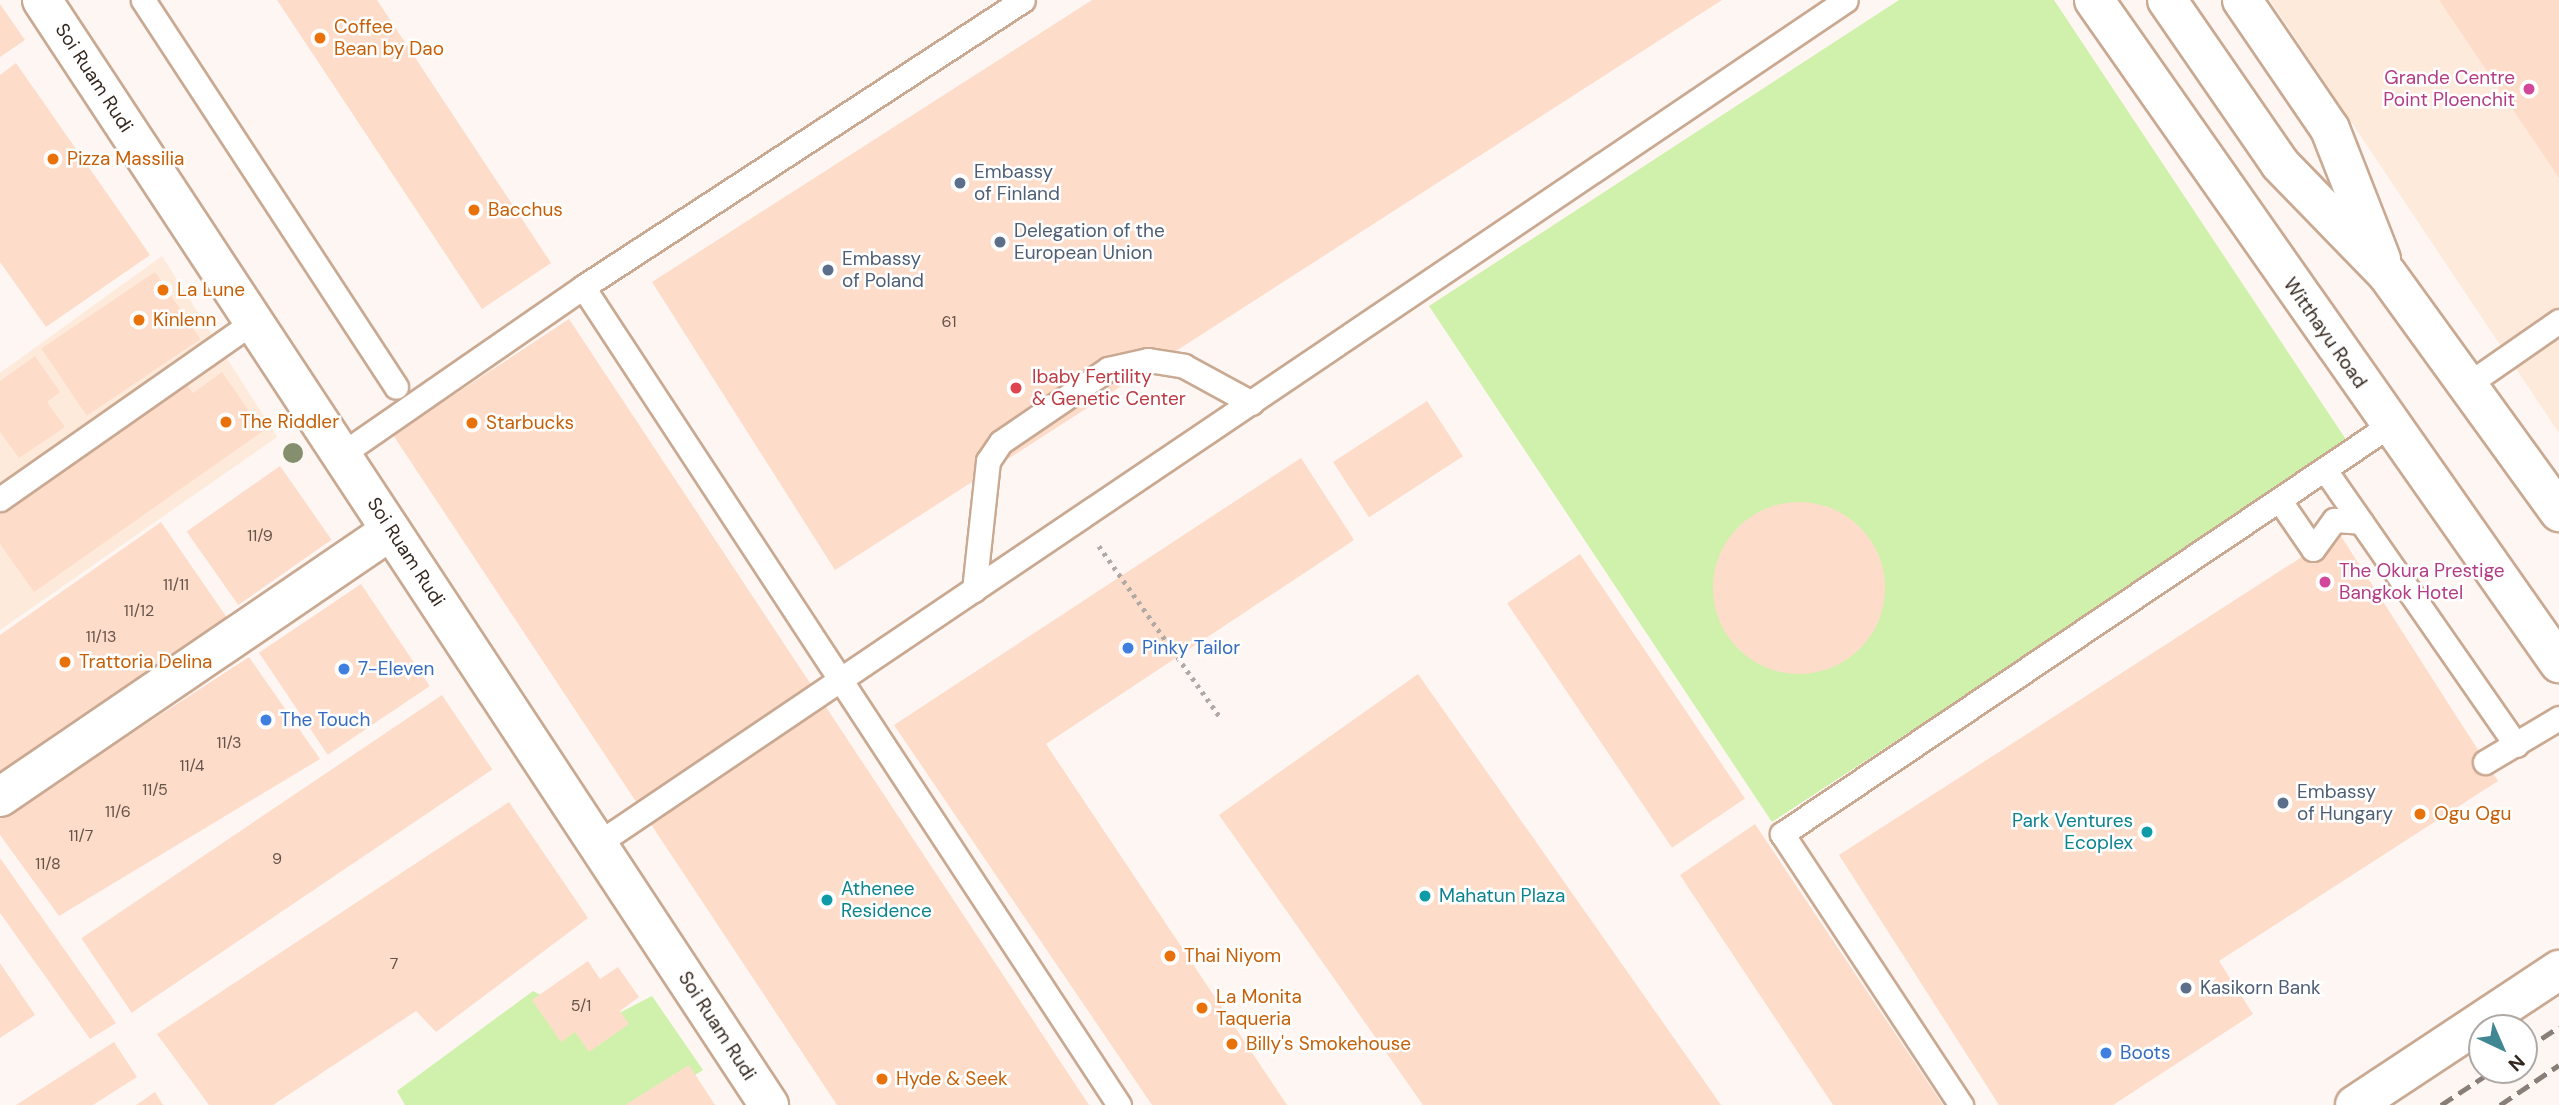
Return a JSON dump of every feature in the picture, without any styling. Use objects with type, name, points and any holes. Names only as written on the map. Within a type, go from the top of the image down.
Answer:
[{"type":"main road","name":"Soi Ruam Rudi","points":[[42,0],[768,1105]]},
{"type":"main road","name":"Witthayu Road","points":[[2094,0],[2559,663]]},
{"type":"main road","points":[[2167,0],[2280,164],[2386,274],[2559,512]]},
{"type":"main road","points":[[2242,0],[2330,129],[2386,274]]},
{"type":"main road","points":[[0,797],[391,530]]},
{"type":"main road","points":[[2355,1105],[2559,970]]},
{"type":"lane","points":[[143,0],[396,386]]},
{"type":"lane","points":[[342,454],[583,287],[1023,0]]},
{"type":"lane","points":[[597,844],[1846,0]]},
{"type":"lane","points":[[583,287],[1119,1105]]},
{"type":"lane","points":[[0,499],[254,321]]},
{"type":"lane","points":[[2467,385],[2559,321]]},
{"type":"lane","points":[[974,590],[988,461],[1002,442],[1108,369],[1148,360],[1184,366],[1252,403]]},
{"type":"lane","points":[[1961,1105],[1782,834],[2390,425]]},
{"type":"lane","points":[[2325,470],[2515,745]]},
{"type":"lane","points":[[2280,501],[2313,549],[2334,520],[2361,522]]},
{"type":"lane","points":[[2485,762],[2559,718]]},
{"type":"path","points":[[1080,519],[1221,718]]},
{"type":"shaded area","points":[[2270,0],[2559,0],[2559,433]]},
{"type":"shaded area","points":[[162,256],[277,437],[0,630],[0,373]]},
{"type":"green space","points":[[1899,0],[2054,0],[2349,444],[1772,822],[1429,306]]},
{"type":"green space","points":[[533,991],[598,1024],[652,996],[703,1070],[648,1105],[405,1105],[397,1091]]},
{"type":"building","points":[[277,0],[377,0],[551,263],[482,309]]},
{"type":"building","points":[[1092,0],[1722,0],[835,570],[652,282]]},
{"type":"building","name":"Grande Centre Point Ploenchit","points":[[2439,0],[2559,0],[2559,178]]},
{"type":"building","points":[[0,4],[25,40],[0,57]]},
{"type":"building","points":[[16,63],[150,255],[46,327],[0,262],[0,75]]},
{"type":"building","points":[[155,272],[200,339],[87,416],[41,349]]},
{"type":"building","name":"Athenee Residence","points":[[569,319],[1089,1105],[837,1105],[393,435]]},
{"type":"building","points":[[35,356],[60,392],[47,402],[65,427],[19,458],[0,432],[0,381]]},
{"type":"building","points":[[222,372],[263,431],[34,592],[0,544],[0,510],[184,381],[193,393]]},
{"type":"building","points":[[1427,401],[1463,456],[1369,517],[1333,462]]},
{"type":"building","points":[[1301,458],[1354,540],[1046,744],[1287,1105],[1152,1105],[894,725]]},
{"type":"building","points":[[280,466],[332,540],[238,605],[187,531]]},
{"type":"building","points":[[1799,502],[1832,509],[1860,527],[1878,555],[1885,588],[1878,621],[1860,649],[1832,667],[1799,674],[1766,667],[1738,649],[1720,621],[1713,588],[1720,555],[1738,527],[1766,509]]},
{"type":"building","points":[[161,522],[230,622],[0,777],[0,635]]},
{"type":"building","name":"Park Ventures Ecoplex","points":[[2339,533],[2498,781],[2219,961],[2253,1014],[2113,1105],[1999,1105],[1839,855]]},
{"type":"building","points":[[1580,554],[1745,799],[1672,848],[1507,603]]},
{"type":"building","name":"7-Eleven","points":[[361,584],[430,686],[328,755],[259,653]]},
{"type":"building","points":[[249,657],[320,759],[59,916],[0,835],[0,819]]},
{"type":"building","name":"Mahatun Plaza","points":[[1418,674],[1721,1105],[1423,1105],[1219,815]]},
{"type":"building","points":[[442,695],[492,770],[132,1013],[81,938]]},
{"type":"building","points":[[509,802],[588,918],[436,1032],[416,1011],[273,1105],[209,1105],[157,1034]]},
{"type":"building","points":[[1755,824],[1943,1105],[1833,1105],[1680,875]]},
{"type":"building","points":[[0,858],[116,1023],[90,1039],[0,913]]},
{"type":"building","points":[[588,961],[600,979],[618,967],[639,997],[620,1011],[629,1024],[589,1052],[575,1032],[561,1042],[532,1000]]},
{"type":"building","points":[[0,963],[35,1015],[0,1038]]},
{"type":"building","points":[[114,1042],[137,1077],[93,1105],[16,1105]]},
{"type":"building","points":[[689,1065],[715,1105],[625,1105]]},
{"type":"building","points":[[155,1092],[163,1105],[136,1105]]},
{"type":"railway","points":[[2538,1041],[2559,1027]]},
{"type":"railway","points":[[2500,1105],[2559,1065]]},
{"type":"railway","points":[[2441,1105],[2473,1084]]},
{"type":"place","name":"Coffee Bean by Dao","points":[[320,38]]},
{"type":"place","name":"Grande Centre Point Ploenchit","points":[[2529,89]]},
{"type":"place","name":"Pizza Massilia","points":[[53,159]]},
{"type":"place","name":"Embassy of Finland","points":[[960,183]]},
{"type":"place","name":"Bacchus","points":[[474,210]]},
{"type":"place","name":"Delegation of the European Union","points":[[1000,242]]},
{"type":"place","name":"Embassy of Poland","points":[[828,270]]},
{"type":"place","name":"La Lune","points":[[163,290]]},
{"type":"place","name":"Kinlenn","points":[[139,320]]},
{"type":"place","name":"Ibaby Fertility & Genetic Center","points":[[1016,388]]},
{"type":"place","name":"The Riddler","points":[[226,422]]},
{"type":"place","name":"Starbucks","points":[[472,423]]},
{"type":"place","name":"The Okura Prestige Bangkok Hotel","points":[[2325,582]]},
{"type":"place","name":"Pinky Tailor","points":[[1128,648]]},
{"type":"place","name":"Trattoria Delina","points":[[65,662]]},
{"type":"place","name":"7-Eleven","points":[[344,669]]},
{"type":"place","name":"The Touch","points":[[266,720]]},
{"type":"place","name":"Embassy of Hungary","points":[[2283,803]]},
{"type":"place","name":"Ogu Ogu","points":[[2420,814]]},
{"type":"place","name":"Park Ventures Ecoplex","points":[[2147,832]]},
{"type":"place","name":"Mahatun Plaza","points":[[1425,896]]},
{"type":"place","name":"Athenee Residence","points":[[827,900]]},
{"type":"place","name":"Thai Niyom","points":[[1170,956]]},
{"type":"place","name":"Kasikorn Bank","points":[[2186,988]]},
{"type":"place","name":"La Monita Taqueria","points":[[1202,1008]]},
{"type":"place","name":"Billy's Smokehouse","points":[[1232,1044]]},
{"type":"place","name":"Boots","points":[[2106,1053]]},
{"type":"place","name":"Hyde & Seek","points":[[882,1079]]}]
